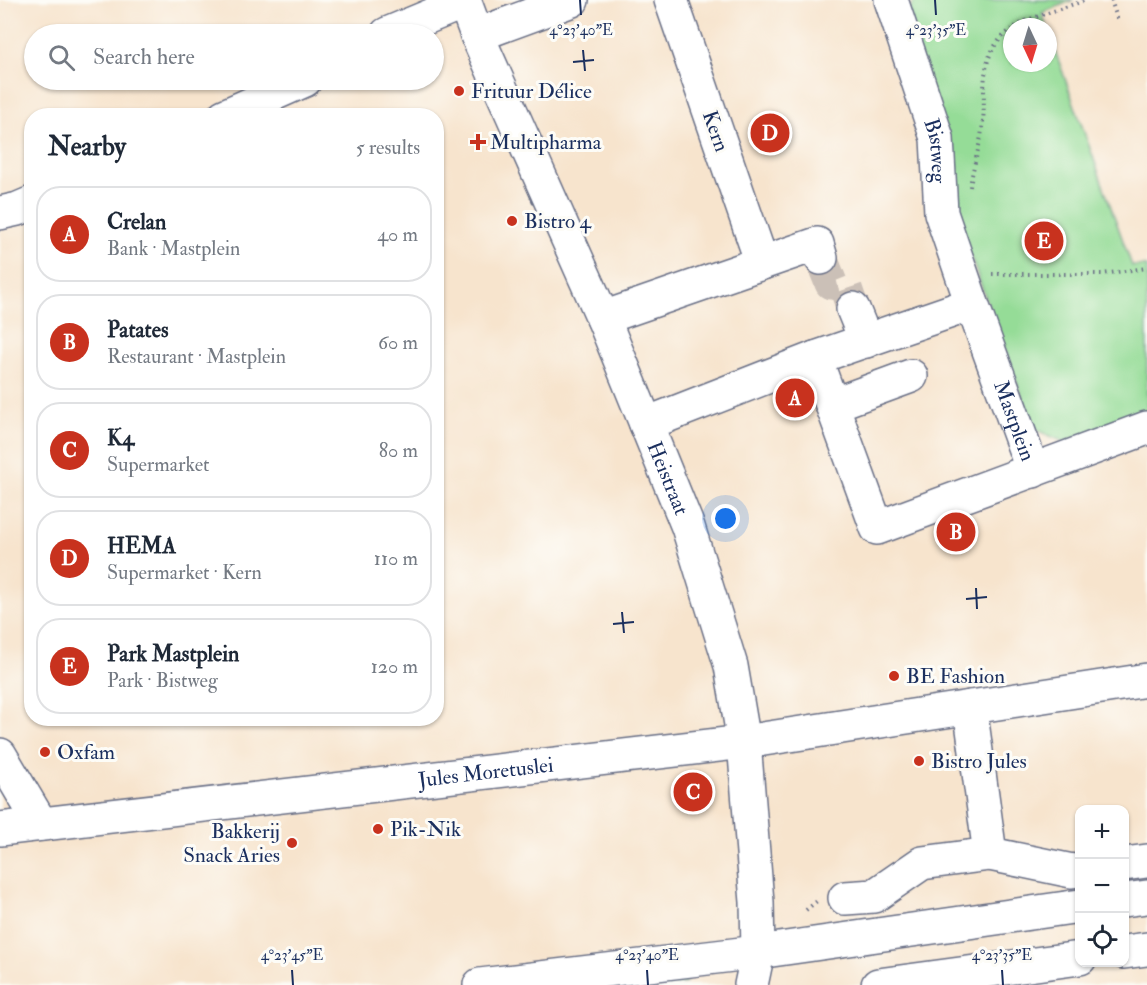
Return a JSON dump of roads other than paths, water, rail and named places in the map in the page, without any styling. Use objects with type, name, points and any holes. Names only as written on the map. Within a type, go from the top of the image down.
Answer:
[{"type":"main road","points":[[477,35],[572,0]]},
{"type":"main road","name":"Kern","points":[[671,0],[762,262]]},
{"type":"main road","name":"Bistweg","points":[[891,0],[937,138],[941,213],[967,289]]},
{"type":"main road","points":[[410,24],[464,1]]},
{"type":"main road","name":"Heistraat","points":[[464,1],[603,318],[646,423],[688,527],[723,638],[731,666],[744,742],[758,902],[758,952],[751,985]]},
{"type":"main road","points":[[242,108],[282,90]]},
{"type":"main road","points":[[0,213],[24,206]]},
{"type":"main road","points":[[603,318],[817,244],[821,258]]},
{"type":"main road","points":[[646,423],[814,358],[866,341],[967,289]]},
{"type":"main road","name":"Mastplein","points":[[814,358],[877,528],[1033,471],[967,289]]},
{"type":"main road","points":[[853,309],[866,341]]},
{"type":"main road","points":[[832,405],[911,376]]},
{"type":"main road","points":[[1033,471],[1147,428]]},
{"type":"main road","name":"Jules Moretuslei","points":[[0,829],[744,742],[1147,680]]},
{"type":"main road","points":[[970,707],[990,854]]},
{"type":"main road","points":[[0,755],[41,824]]},
{"type":"main road","points":[[845,898],[874,896],[922,863],[990,854],[1075,871]]},
{"type":"main road","points":[[1129,863],[1147,861]]},
{"type":"main road","points":[[1129,899],[1147,897]]},
{"type":"main road","points":[[480,985],[758,952],[1075,907]]},
{"type":"main road","points":[[1129,951],[1147,949]]},
{"type":"main road","points":[[878,985],[1075,959]]},
{"type":"tunnel","points":[[821,258],[831,283],[843,280],[853,309]]},
{"type":"place","name":"Frituur Délice","points":[[459,91]]},
{"type":"place","name":"HEMA","points":[[770,133]]},
{"type":"place","name":"Multipharma","points":[[478,142]]},
{"type":"place","name":"Bistro 4","points":[[512,221]]},
{"type":"place","name":"Park Mastplein","points":[[1044,241]]},
{"type":"place","name":"Crelan","points":[[795,398]]},
{"type":"place","name":"Patates","points":[[956,532]]},
{"type":"place","name":"BE Fashion","points":[[894,676]]},
{"type":"place","name":"Oxfam","points":[[45,752]]},
{"type":"place","name":"Bistro Jules","points":[[919,761]]},
{"type":"place","name":"K4","points":[[693,792]]},
{"type":"place","name":"Pik-Nik","points":[[378,829]]},
{"type":"place","name":"Bakkerij Snack Aries","points":[[292,843]]}]
